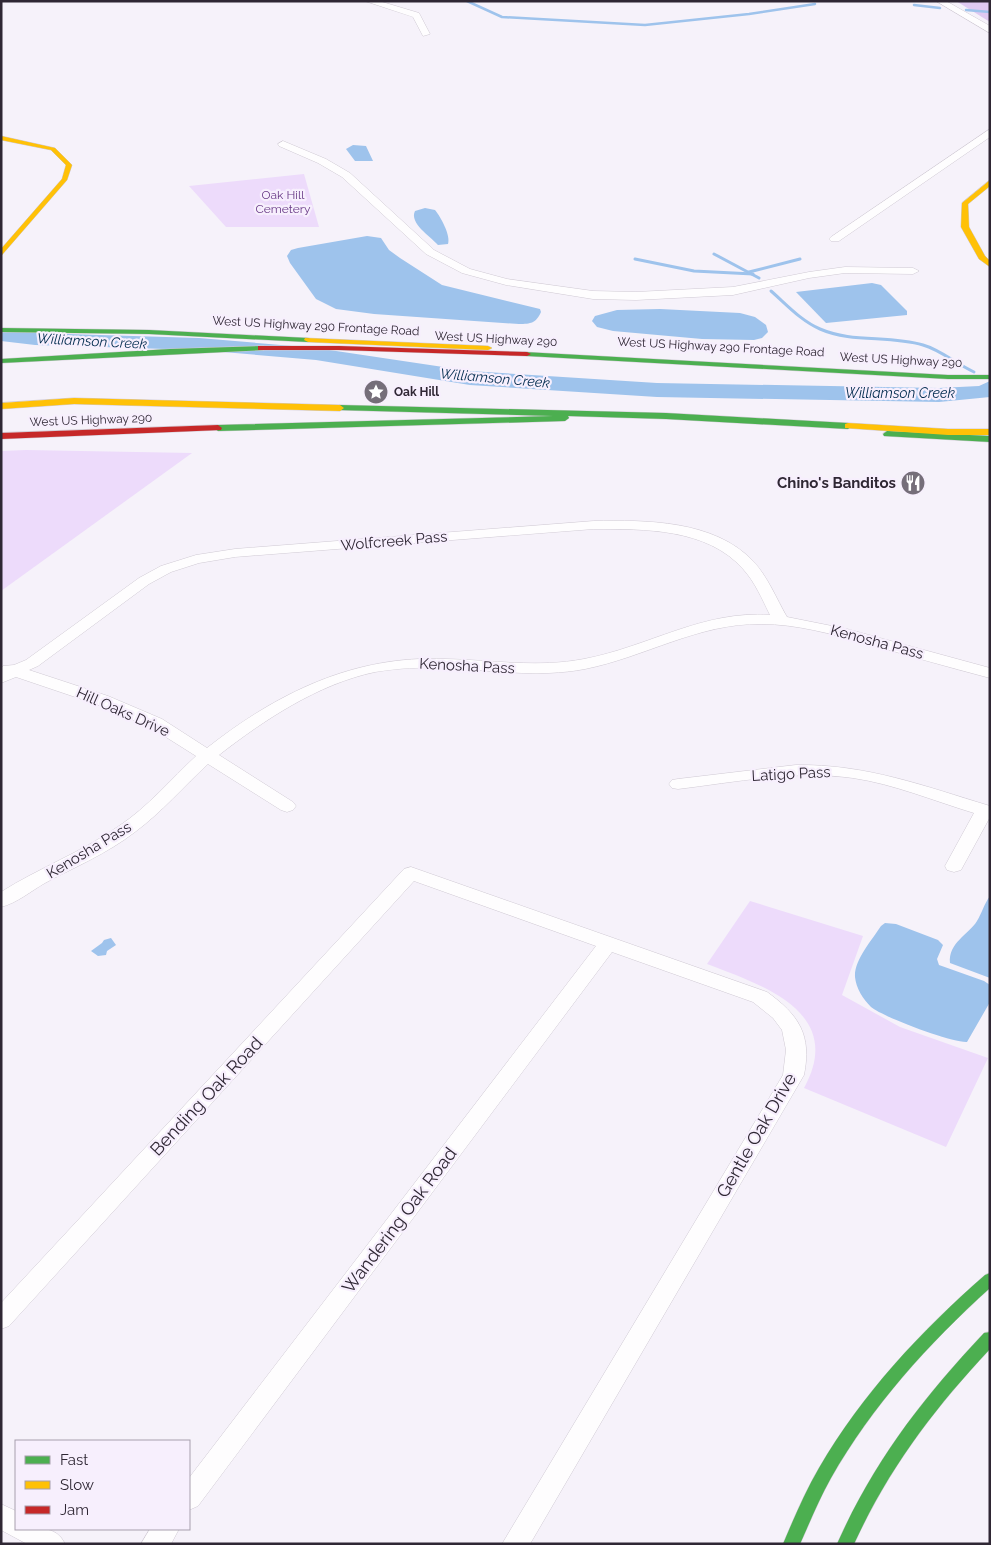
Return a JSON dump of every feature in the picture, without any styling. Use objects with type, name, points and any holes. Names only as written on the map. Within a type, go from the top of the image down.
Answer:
[{"type":"main road","points":[[1,138],[53,149],[68,165],[65,179],[1,254]]},
{"type":"main road","points":[[990,182],[965,203],[966,227],[982,257],[990,265]]},
{"type":"main road","points":[[1,323],[53,329]]},
{"type":"main road","name":"West US Highway 290 Frontage Road","points":[[1,330],[53,329],[159,332],[971,373],[990,376]]},
{"type":"main road","name":"West US Highway 290","points":[[1,361],[166,351],[346,348],[460,351],[948,377],[990,376]]},
{"type":"main road","name":"West US Highway 290","points":[[1,406],[74,401],[666,416],[948,432],[990,432]]},
{"type":"main road","points":[[160,418],[404,421]]},
{"type":"main road","name":"West US Highway 290","points":[[1,436],[224,430],[404,421],[607,419],[990,439]]},
{"type":"main road","points":[[791,1544],[832,1463],[878,1394],[924,1339],[990,1279]]},
{"type":"main road","points":[[845,1544],[876,1484],[919,1418],[966,1361],[990,1338]]},
{"type":"street","points":[[369,1],[416,15],[426,34]]},
{"type":"street","points":[[940,1],[990,30]]},
{"type":"street","points":[[835,239],[990,132]]},
{"type":"street","points":[[283,144],[322,161],[346,175],[430,252],[466,271],[506,282],[593,295],[636,296],[733,291],[809,275],[845,270],[913,271]]},
{"type":"street","name":"Wolfcreek Pass","points":[[6,672],[32,663],[144,581],[166,569],[196,559],[235,553],[594,525],[632,524],[668,528],[700,536],[731,550],[747,564],[760,582],[781,620]]},
{"type":"street","name":"Kenosha Pass","points":[[1,901],[129,828],[208,755],[262,717],[307,691],[344,676],[374,668],[409,663],[540,669],[568,667],[601,659],[701,626],[725,621],[781,620],[814,625],[990,673]]},
{"type":"street","name":"Hill Oaks Drive","points":[[6,672],[111,704],[156,723],[288,806]]},
{"type":"street","name":"Latigo Pass","points":[[678,784],[798,770],[835,771],[878,778],[987,811]]},
{"type":"street","points":[[954,866],[987,811]]},
{"type":"street","name":"Gentle Oak Drive","points":[[411,873],[760,997],[778,1009],[791,1027],[798,1044],[798,1058],[793,1075],[515,1544]]},
{"type":"street","name":"Bending Oak Road","points":[[1,1319],[411,873]]},
{"type":"street","name":"Wandering Oak Road","points":[[190,1497],[609,942]]},
{"type":"street","points":[[1,1516],[15,1523]]},
{"type":"street","points":[[27,1530],[52,1544]]},
{"type":"street","points":[[154,1544],[165,1530]]},
{"type":"green space","name":"Oak Hill Cemetery","points":[[304,174],[319,227],[226,227],[189,186]]},
{"type":"green space","points":[[1,451],[192,453],[1,591]]},
{"type":"green space","points":[[750,901],[863,936],[842,995],[900,1027],[988,1058],[946,1147],[804,1088],[814,1062],[814,1040],[806,1021],[792,1005],[773,992],[707,964]]},
{"type":"shaded area","points":[[956,1],[990,1],[990,22]]},
{"type":"water","points":[[353,145],[366,146],[373,161],[355,161],[346,149]]},
{"type":"water","points":[[425,208],[435,210],[440,217],[447,232],[448,244],[438,245],[418,225],[414,216],[415,211]]},
{"type":"water","points":[[367,236],[381,238],[389,250],[442,285],[540,309],[541,312],[533,322],[519,324],[374,314],[336,309],[316,299],[287,256],[291,250],[298,248]]},
{"type":"water","points":[[872,283],[881,285],[907,311],[907,315],[826,323],[796,292]]},
{"type":"water","points":[[660,309],[740,313],[755,317],[766,325],[768,332],[762,338],[754,340],[702,339],[613,331],[597,327],[592,321],[595,316],[617,310]]},
{"type":"water","points":[[990,896],[990,978],[950,963],[950,956],[956,944],[977,921]]},
{"type":"water","points":[[885,923],[896,924],[938,940],[943,945],[937,959],[939,965],[984,981],[990,985],[990,1002],[967,1042],[933,1034],[889,1017],[871,1007],[863,997],[858,989],[855,977],[857,964],[881,926]]},
{"type":"water","points":[[111,938],[116,945],[107,951],[106,955],[98,956],[91,951],[104,940]]},
{"type":"waterway","points":[[467,1],[502,17],[645,25],[749,14],[815,4]]},
{"type":"waterway","points":[[914,5],[940,8]]},
{"type":"waterway","points":[[966,10],[990,12]]},
{"type":"waterway","points":[[714,254],[751,274]]},
{"type":"waterway","points":[[635,259],[694,271],[751,274]]},
{"type":"waterway","points":[[749,272],[800,259]]},
{"type":"waterway","points":[[751,274],[759,278]]},
{"type":"waterway","points":[[771,291],[800,317],[820,329],[845,336],[897,340],[923,345],[936,350],[974,372]]},
{"type":"waterway","name":"Williamson Creek","points":[[1,335],[35,339],[199,344],[316,354],[470,378],[657,390],[939,395],[984,392],[990,388]]},
{"type":"traffic: fast","points":[[1,330],[149,332],[308,340]]},
{"type":"traffic: fast","points":[[1,361],[170,351],[261,348]]},
{"type":"traffic: fast","points":[[527,354],[948,377],[990,377]]},
{"type":"traffic: fast","points":[[340,408],[666,416],[848,426]]},
{"type":"traffic: fast","points":[[218,428],[565,418]]},
{"type":"traffic: fast","points":[[887,434],[990,439]]},
{"type":"traffic: fast","points":[[791,1544],[826,1472],[861,1418],[921,1345],[990,1279]]},
{"type":"traffic: fast","points":[[845,1544],[872,1490],[901,1444],[944,1389],[990,1338]]},
{"type":"traffic: slow","points":[[1,138],[53,149],[69,165],[65,179],[1,254]]},
{"type":"traffic: slow","points":[[990,182],[965,203],[965,227],[982,257],[990,265]]},
{"type":"traffic: slow","points":[[308,340],[488,348]]},
{"type":"traffic: slow","points":[[1,406],[74,401],[340,408]]},
{"type":"traffic: slow","points":[[848,426],[948,432],[990,432]]},
{"type":"traffic: jam","points":[[261,348],[339,348],[527,354]]},
{"type":"traffic: jam","points":[[1,436],[218,428]]},
{"type":"place","name":"Oak Hill","points":[[376,392]]},
{"type":"place","name":"Chino's Banditos","points":[[913,483]]}]
